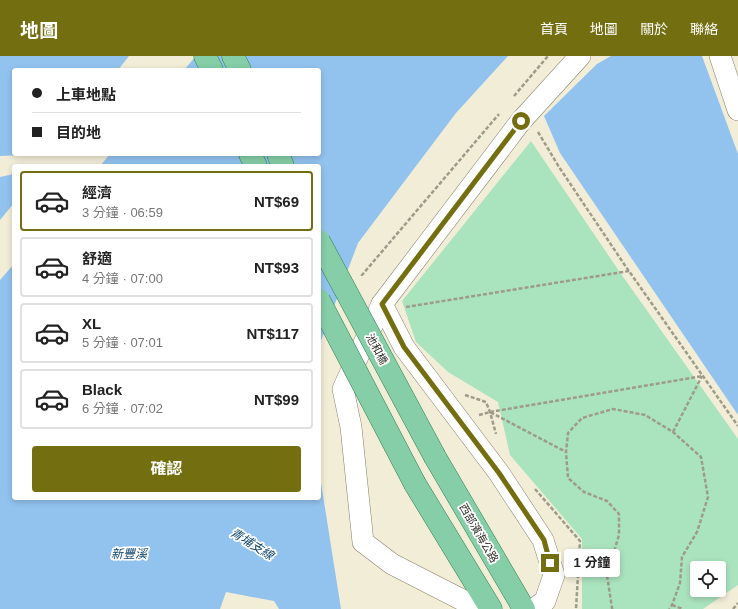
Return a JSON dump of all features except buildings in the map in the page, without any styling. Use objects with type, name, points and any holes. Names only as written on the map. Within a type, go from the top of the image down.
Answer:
[{"type":"main road","points":[[205,56],[211,68]]},
{"type":"main road","points":[[233,56],[239,68]]},
{"type":"main road","name":"池和橋","points":[[321,245],[434,457]]},
{"type":"main road","points":[[321,304],[414,484],[491,609]]},
{"type":"main road","name":"西部濱海公路","points":[[434,457],[524,609]]},
{"type":"street","points":[[480,609],[392,564],[363,542],[351,427],[343,389],[382,304],[512,134],[580,56]]},
{"type":"street","points":[[720,56],[738,110]]},
{"type":"street","points":[[382,304],[404,347],[499,473],[544,540],[554,575],[545,601],[534,609]]},
{"type":"street","points":[[357,357],[404,347]]},
{"type":"path","points":[[510,100],[548,56]]},
{"type":"path","points":[[362,275],[501,112]]},
{"type":"path","points":[[528,114],[559,167],[629,271],[738,426]]},
{"type":"path","points":[[403,308],[629,271]]},
{"type":"path","points":[[459,421],[490,412],[702,376]]},
{"type":"path","points":[[673,432],[702,376]]},
{"type":"path","points":[[459,393],[486,402],[497,438]]},
{"type":"path","points":[[612,609],[607,575],[619,535],[619,514],[607,501],[584,492],[568,478],[566,452],[568,433],[582,418],[613,409],[645,415],[673,432],[701,457],[708,497],[697,532],[682,556],[680,583],[672,605],[669,609]]},
{"type":"path","points":[[490,412],[566,452]]},
{"type":"path","points":[[534,487],[580,542],[576,609]]},
{"type":"path","points":[[733,609],[738,604]]},
{"type":"path","points":[[672,605],[683,609]]},
{"type":"green space","points":[[531,141],[619,271],[738,439],[738,585],[726,593],[726,561],[690,561],[690,597],[720,597],[703,609],[582,609],[582,539],[510,455],[498,402],[448,372],[416,342],[402,301]]},
{"type":"water","points":[[0,56],[129,56],[120,68],[12,68],[12,155],[0,156]]},
{"type":"water","points":[[196,56],[508,56],[456,113],[358,243],[321,341],[321,164],[102,164],[108,156],[321,156],[321,68],[186,68]]},
{"type":"water","points":[[611,56],[702,56],[738,154],[738,415],[560,153],[544,116],[597,64]]},
{"type":"water","points":[[12,174],[12,205],[0,220],[0,177]]},
{"type":"water","name":"新豐溪","points":[[12,266],[12,500],[321,500],[321,483],[341,609],[279,609],[274,601],[226,592],[220,609],[0,609],[0,280]]},
{"type":"route","points":[[521,121],[382,304],[404,347],[499,473],[544,540],[550,563]]},
{"type":"water label","name":"青埔支線","points":[[252,544]]}]
